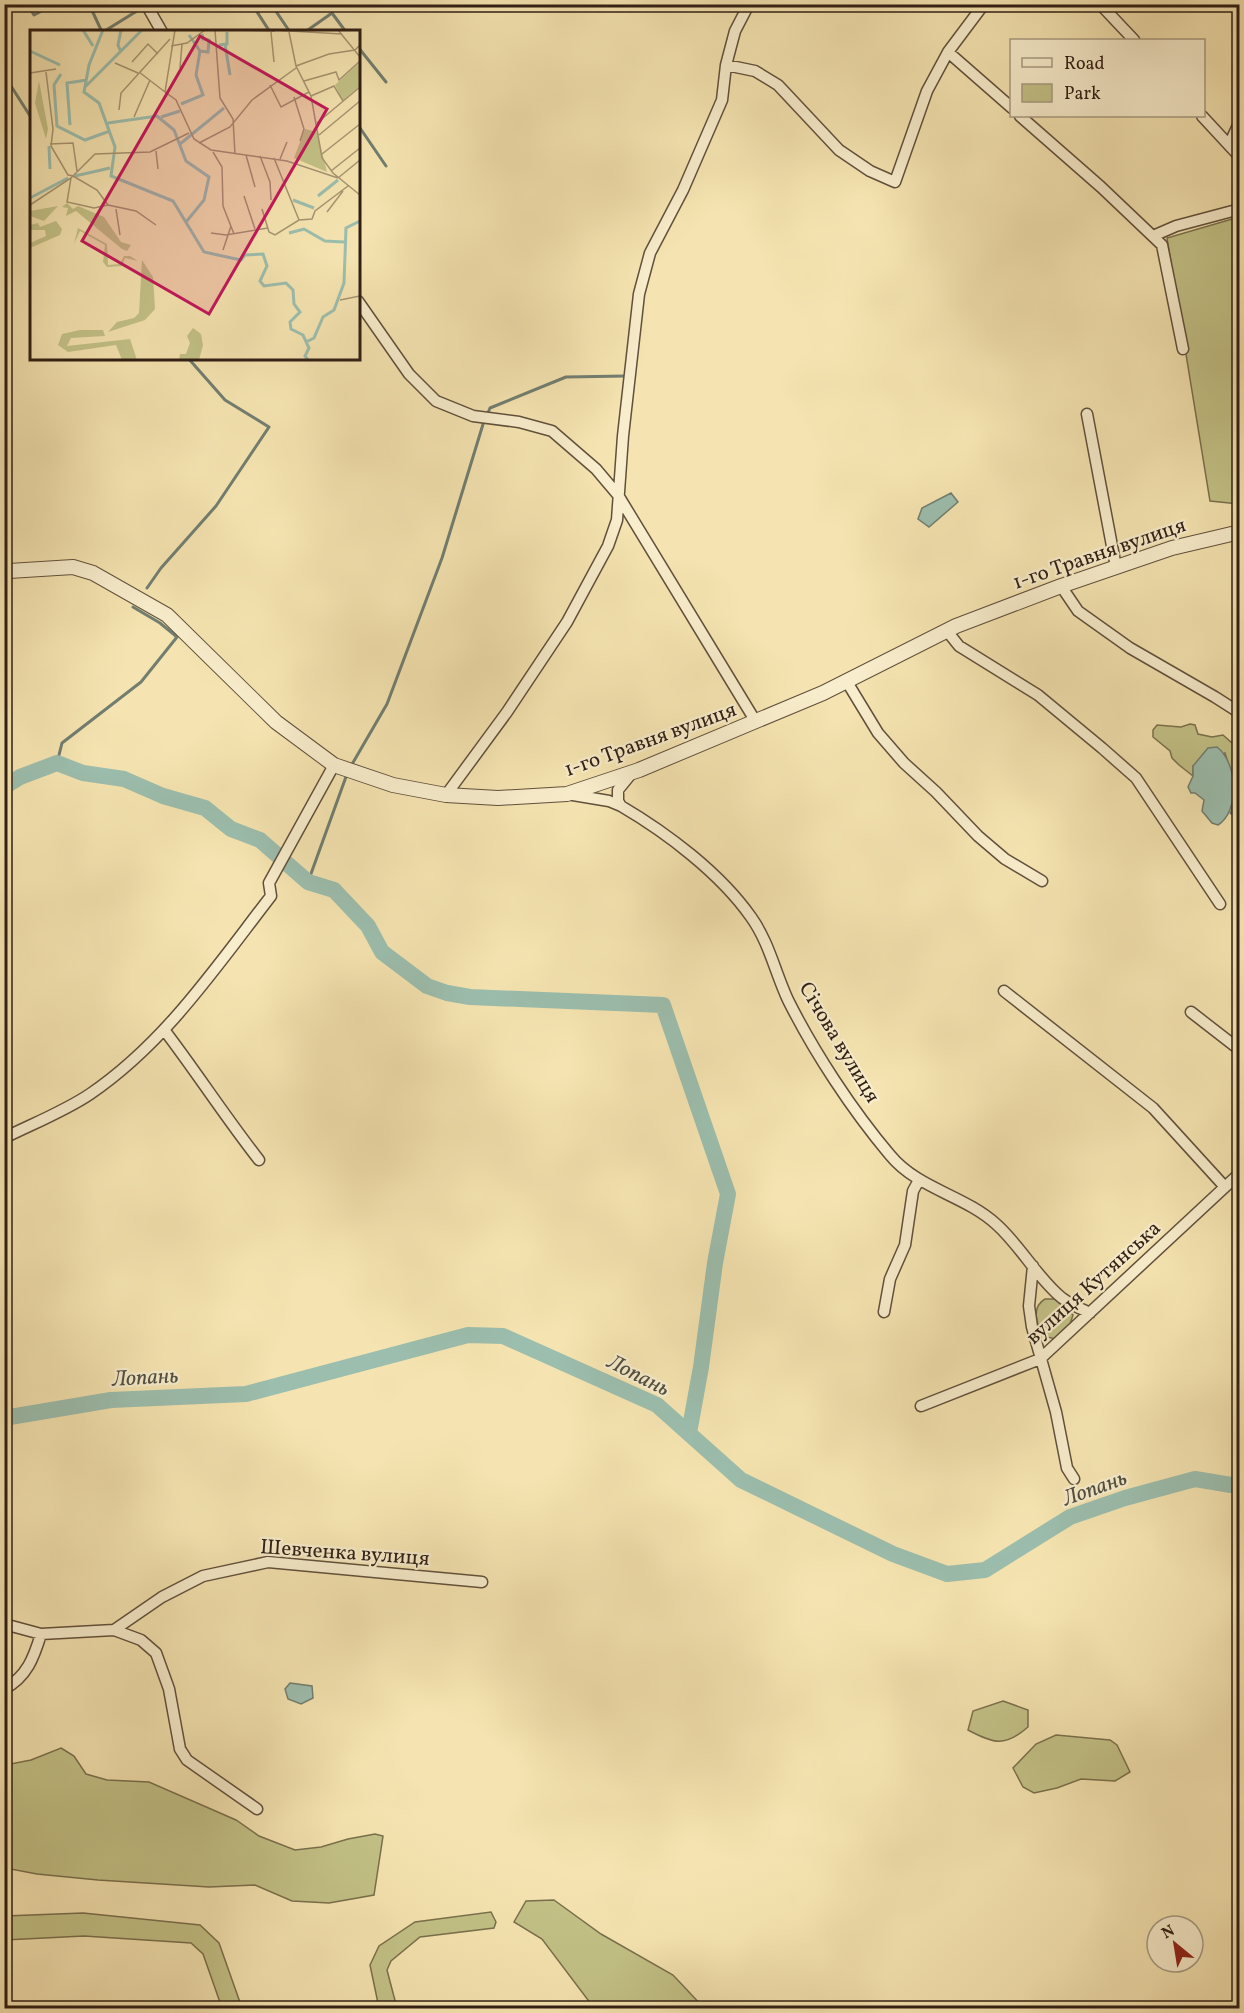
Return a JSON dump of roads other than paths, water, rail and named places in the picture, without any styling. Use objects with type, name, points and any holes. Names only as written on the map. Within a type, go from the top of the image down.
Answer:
[{"type":"street","points":[[146,4],[161,30]]},
{"type":"street","points":[[446,795],[507,712],[567,622],[608,546],[617,520],[639,294],[650,253],[683,190],[722,100],[726,65],[735,31],[749,4]]},
{"type":"street","points":[[726,65],[755,72],[778,85],[839,150],[870,171],[895,182],[927,91],[963,29],[984,4]]},
{"type":"street","points":[[1100,4],[1133,39]]},
{"type":"street","points":[[948,52],[1010,107]]},
{"type":"street","points":[[1021,117],[1162,245],[1183,350]]},
{"type":"street","points":[[1203,117],[1239,157]]},
{"type":"street","points":[[1229,145],[1239,121]]},
{"type":"street","points":[[1153,236],[1176,226],[1239,209]]},
{"type":"street","points":[[360,304],[409,374],[436,401],[473,417],[519,422],[552,431],[596,469],[618,495],[756,722]]},
{"type":"street","points":[[1087,414],[1116,567]]},
{"type":"street","name":"1-го Травня вулиця","points":[[4,569],[9,571],[73,567],[93,573],[167,615],[276,722],[334,765],[393,785],[446,795],[498,798],[567,794],[632,772],[823,693],[947,630],[1061,586],[1172,548],[1239,532]]},
{"type":"street","points":[[1061,586],[1078,611],[1130,648],[1239,713]]},
{"type":"street","points":[[947,630],[959,646],[1038,695],[1136,778],[1220,904]]},
{"type":"street","points":[[847,681],[878,733],[904,763],[936,792],[978,836],[1005,859],[1042,881]]},
{"type":"street","points":[[4,1138],[88,1096],[127,1067],[165,1031],[271,896],[269,883],[334,765]]},
{"type":"street","points":[[621,806],[617,796],[618,790],[632,772]]},
{"type":"street","name":"Січова вулиця","points":[[567,794],[609,801],[621,806],[694,857],[714,875],[741,904],[762,933],[800,1023],[833,1077],[891,1157],[919,1180],[980,1212],[994,1222],[1060,1296],[1090,1313]]},
{"type":"street","points":[[1004,991],[1154,1108],[1225,1187]]},
{"type":"street","points":[[1191,1012],[1239,1050]]},
{"type":"street","points":[[165,1031],[259,1160]]},
{"type":"street","name":"вулиця Кутянська","points":[[921,1406],[1040,1359],[1239,1173]]},
{"type":"street","points":[[884,1312],[890,1279],[905,1245],[913,1191],[919,1180]]},
{"type":"street","points":[[1033,1266],[1029,1306],[1040,1359],[1056,1412],[1067,1468],[1074,1479]]},
{"type":"street","name":"Шевченка вулиця","points":[[114,1630],[162,1597],[203,1576],[268,1562],[482,1582]]},
{"type":"street","points":[[4,1624],[40,1634],[114,1630],[141,1640],[156,1653],[169,1689],[180,1749],[187,1760],[257,1809]]},
{"type":"street","points":[[4,1689],[21,1677],[29,1666],[40,1634]]},
{"type":"waterway","points":[[27,4],[34,15],[55,4]]},
{"type":"waterway","points":[[89,4],[101,30]]},
{"type":"waterway","points":[[252,4],[269,30]]},
{"type":"waterway","points":[[271,4],[289,30]]},
{"type":"waterway","points":[[106,30],[145,6]]},
{"type":"waterway","points":[[308,30],[332,13],[345,30]]},
{"type":"waterway","points":[[360,50],[386,82]]},
{"type":"waterway","points":[[4,75],[30,116]]},
{"type":"waterway","points":[[360,128],[386,166]]},
{"type":"waterway","points":[[147,588],[161,568],[216,506],[269,427],[225,400],[190,360]]},
{"type":"waterway","points":[[487,415],[490,408],[566,377],[626,376]]},
{"type":"waterway","points":[[351,766],[387,704],[442,558],[484,421]]},
{"type":"waterway","points":[[57,763],[62,743],[141,682],[177,637],[160,623],[133,607]]},
{"type":"waterway","points":[[4,787],[20,777],[57,763],[83,773],[124,779],[163,796],[205,808],[231,829],[260,840],[308,882],[334,890],[368,926],[382,952],[427,986],[447,993],[470,997],[663,1005],[728,1194],[689,1433]]},
{"type":"waterway","points":[[308,882],[347,774]]},
{"type":"waterway","points":[[1231,813],[1240,818]]},
{"type":"waterway","name":"Лопань","points":[[4,1418],[111,1400],[246,1394],[468,1335],[503,1336],[657,1405],[741,1480],[893,1554],[947,1574],[985,1570],[1070,1517],[1125,1498],[1195,1479],[1231,1485],[1240,1481]]}]
